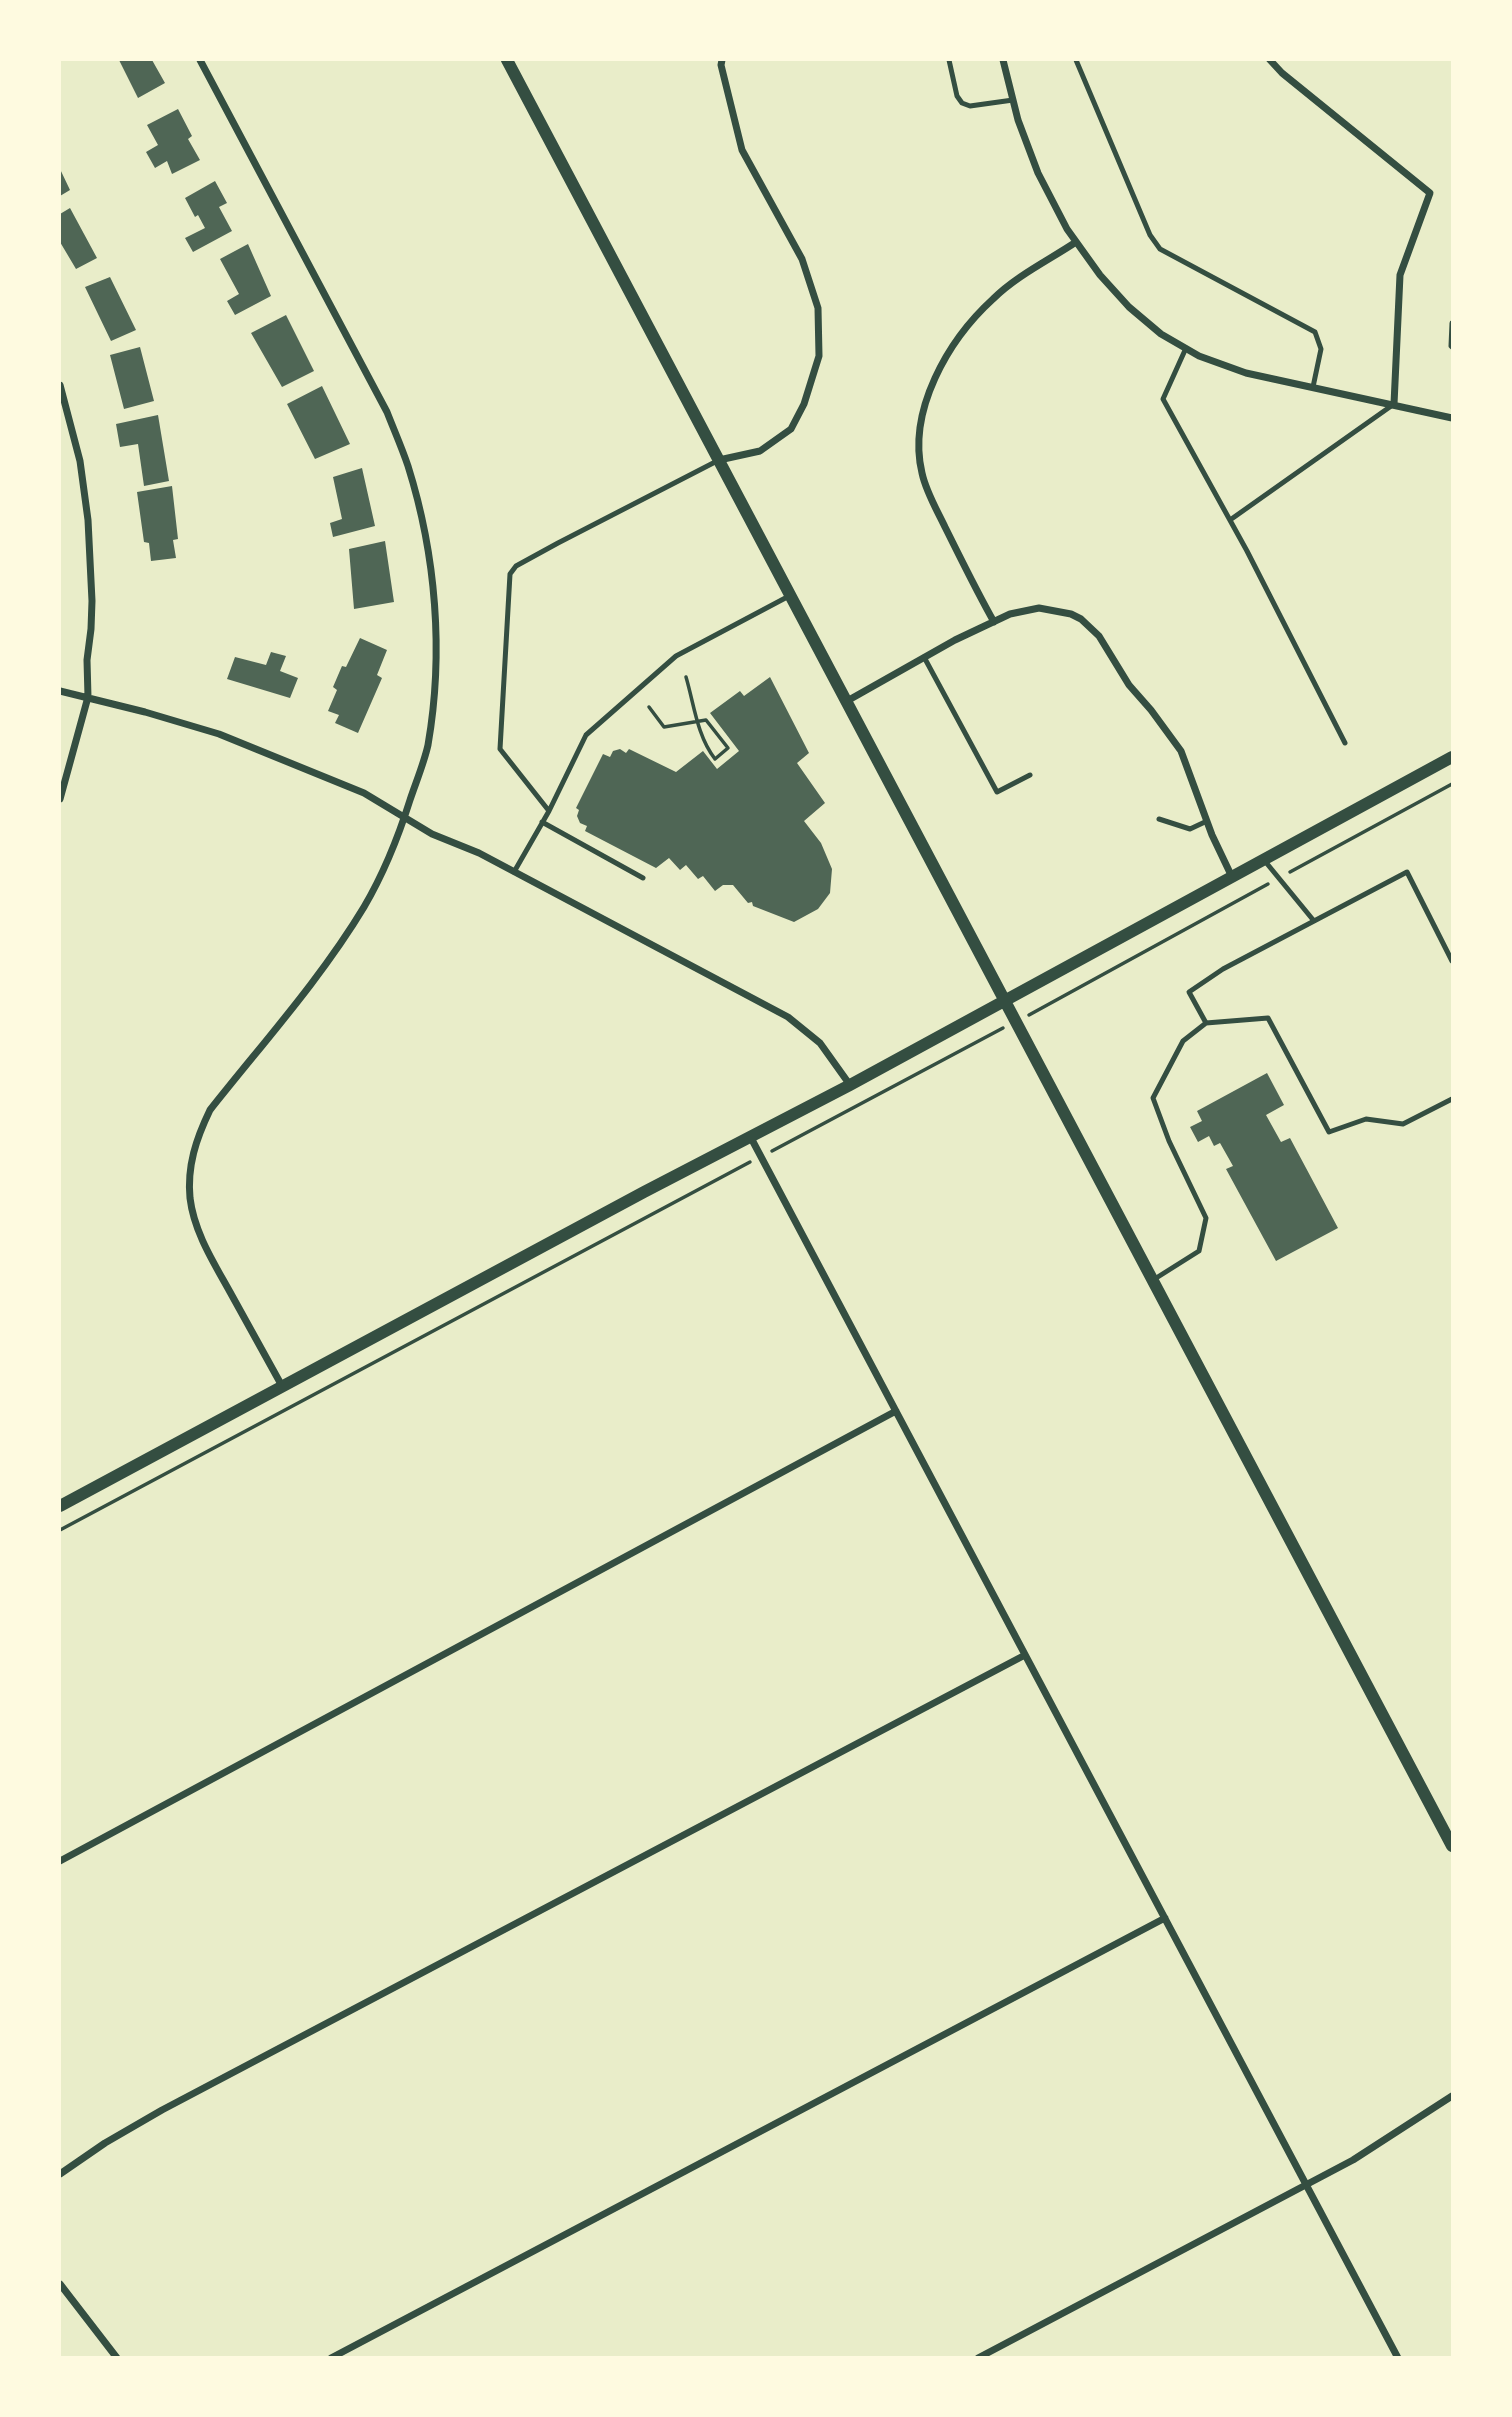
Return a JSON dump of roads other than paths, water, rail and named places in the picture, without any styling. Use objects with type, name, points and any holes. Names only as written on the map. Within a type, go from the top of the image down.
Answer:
[{"type":"street","points":[[201,60],[387,412],[408,465],[421,513],[433,580],[436,643],[427,747],[391,857],[365,906],[337,950],[209,1110],[197,1138],[190,1167],[190,1199],[197,1226],[213,1261],[282,1386]]},
{"type":"street","points":[[507,60],[1452,1846]]},
{"type":"street","points":[[719,460],[760,451],[792,429],[804,404],[819,356],[818,308],[802,259],[742,150],[722,60]]},
{"type":"street","points":[[1003,60],[1018,120],[1038,173],[1076,242],[1100,275],[1129,307],[1161,334],[1199,356],[1246,373],[1452,418]]},
{"type":"street","points":[[1270,60],[1282,73],[1430,192],[1400,275],[1394,404]]},
{"type":"street","points":[[994,622],[923,478],[918,448],[921,419],[937,376],[954,345],[983,309],[1007,287],[1076,242]]},
{"type":"street","points":[[60,385],[80,461],[88,520],[92,601],[87,660],[88,697],[60,799]]},
{"type":"street","points":[[846,701],[924,657],[994,622],[1025,610],[1039,608],[1071,614],[1099,636],[1129,685],[1181,751],[1207,821],[1232,877]]},
{"type":"street","points":[[60,691],[219,734],[363,793],[432,834],[457,843],[514,872],[788,1017],[820,1043],[850,1085]]},
{"type":"street","points":[[60,1506],[850,1085],[1452,757]]},
{"type":"street","points":[[750,1136],[1398,2357]]},
{"type":"street","points":[[60,1861],[896,1411]]},
{"type":"street","points":[[60,2174],[105,2143],[162,2110],[1025,1655]]},
{"type":"street","points":[[331,2357],[1165,1919]]},
{"type":"street","points":[[978,2357],[1307,2185],[1382,2143],[1452,2096]]},
{"type":"street","points":[[60,2284],[117,2357]]},
{"type":"lane","points":[[949,60],[961,103],[970,106],[1013,100]]},
{"type":"lane","points":[[1076,60],[1150,235],[1160,249],[1315,332],[1321,349],[1313,387]]},
{"type":"lane","points":[[1452,323],[1452,347]]},
{"type":"lane","points":[[1186,348],[1163,399],[1230,520],[1345,743]]},
{"type":"lane","points":[[1230,520],[1394,404]]},
{"type":"lane","points":[[549,811],[499,749],[510,574],[516,566],[558,543],[719,460]]},
{"type":"lane","points":[[514,872],[549,811],[586,735],[676,656],[791,595]]},
{"type":"lane","points":[[924,657],[998,792],[1030,775]]},
{"type":"lane","points":[[1159,819],[1190,829],[1207,821]]},
{"type":"lane","points":[[542,822],[643,878]]},
{"type":"lane","points":[[1264,860],[1314,921]]},
{"type":"lane","points":[[1206,1023],[1189,992],[1223,969],[1407,872],[1452,961]]},
{"type":"lane","points":[[1153,1280],[1199,1251],[1202,1240],[1206,1218],[1169,1141],[1153,1098],[1183,1041],[1206,1023],[1268,1018],[1329,1132],[1366,1119],[1403,1124],[1452,1099]]}]
